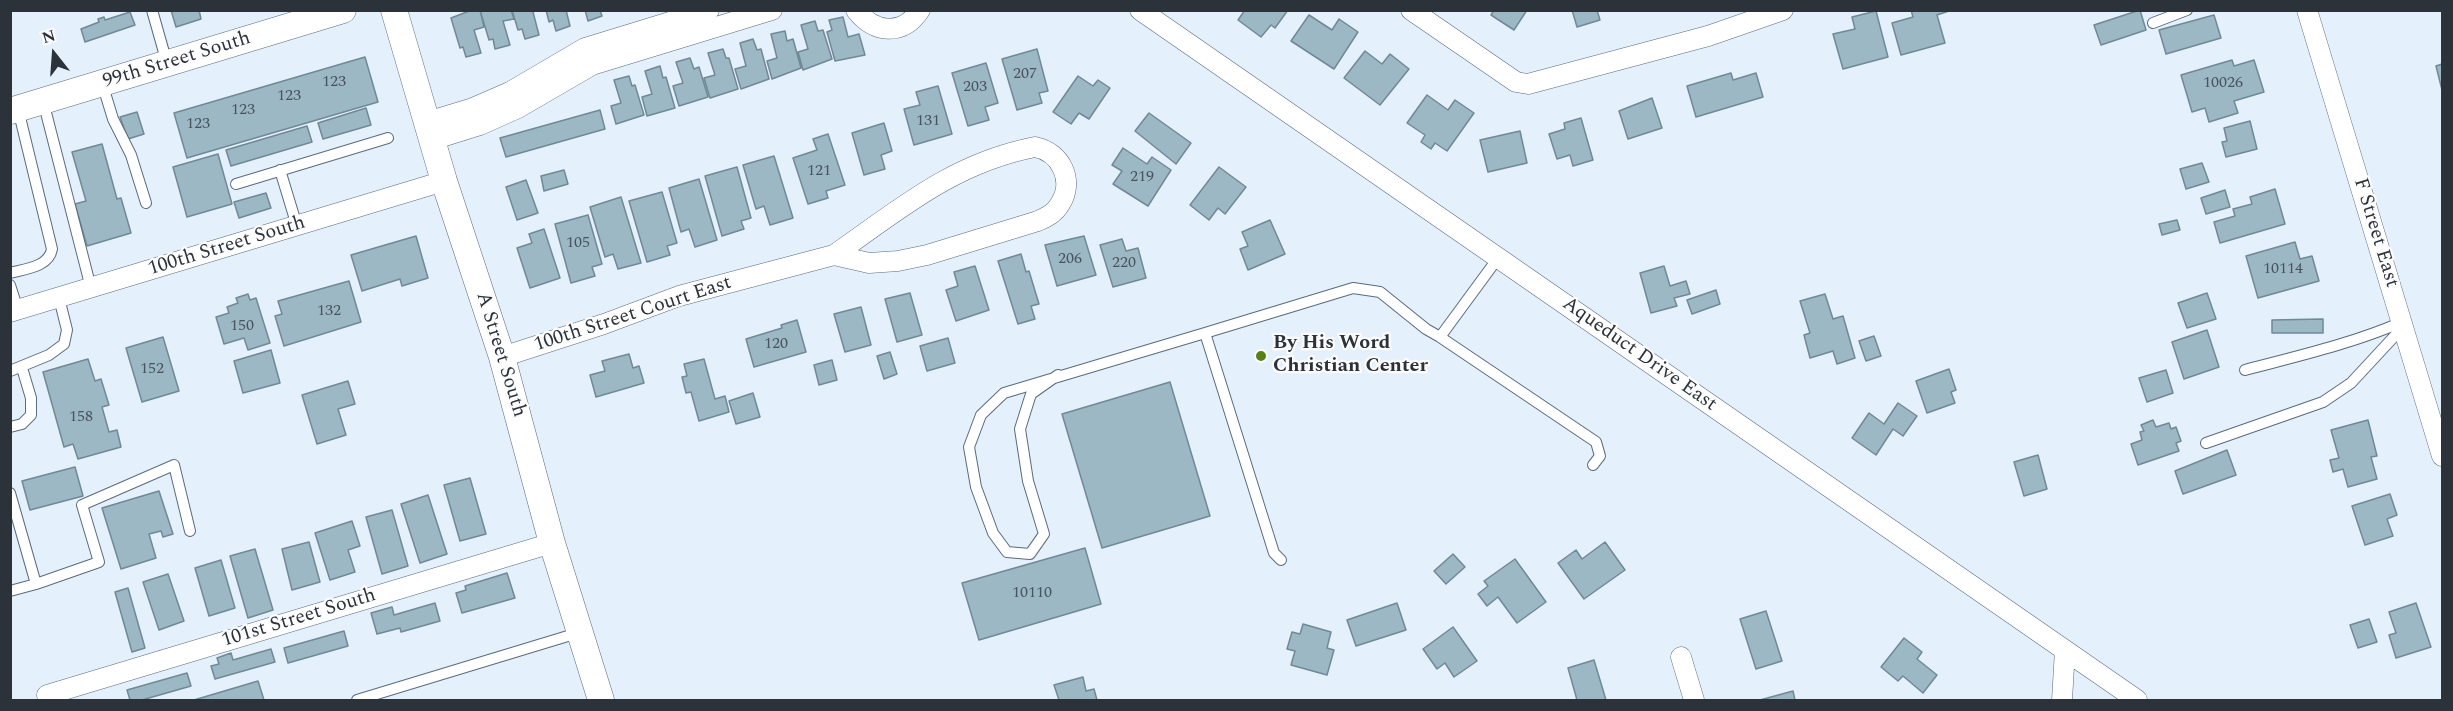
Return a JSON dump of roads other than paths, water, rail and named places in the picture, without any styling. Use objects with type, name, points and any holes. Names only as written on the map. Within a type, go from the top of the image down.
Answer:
[{"type":"street","name":"99th Street South","points":[[14,110],[167,64],[293,18],[343,10]]},
{"type":"street","name":"A Street South","points":[[394,10],[444,181],[502,357],[552,543],[601,700]]},
{"type":"street","points":[[430,131],[473,108],[510,92],[585,48],[709,10]]},
{"type":"street","points":[[430,131],[480,125],[518,108],[592,65],[772,10]]},
{"type":"street","points":[[856,10],[872,26],[890,30],[909,24],[920,10]]},
{"type":"street","name":"Aqueduct Drive East","points":[[1140,10],[2138,700]]},
{"type":"street","points":[[1411,10],[1516,82],[1528,84],[1708,36],[1783,10]]},
{"type":"street","name":"F Street East","points":[[2307,10],[2442,456]]},
{"type":"street","name":"100th Street Court East","points":[[502,357],[604,324],[679,296],[834,255],[924,191],[961,171],[1035,147],[1046,149],[1056,156],[1062,165],[1066,189],[1061,204],[1051,215],[1038,221],[927,255],[898,261],[869,263],[834,255]]},
{"type":"street","name":"100th Street South","points":[[14,311],[444,181]]},
{"type":"street","name":"101st Street South","points":[[47,694],[552,543]]},
{"type":"street","points":[[2062,700],[2065,650]]},
{"type":"street","points":[[1681,657],[1694,700]]},
{"type":"lane","points":[[152,10],[167,64]]},
{"type":"lane","points":[[2153,23],[2187,10]]},
{"type":"lane","points":[[102,83],[112,119],[131,154],[146,203]]},
{"type":"lane","points":[[43,101],[91,288]]},
{"type":"lane","points":[[10,273],[47,260],[52,249],[14,110]]},
{"type":"lane","points":[[236,184],[388,138]]},
{"type":"lane","points":[[280,170],[297,226]]},
{"type":"lane","points":[[1440,337],[1498,258]]},
{"type":"lane","points":[[10,285],[14,311]]},
{"type":"lane","points":[[1058,375],[1031,394],[1020,429],[1028,481],[1044,534],[1030,554],[1007,552],[993,533],[976,487],[969,447],[981,415],[1005,393],[1058,375],[1353,288],[1380,292],[1426,329],[1596,442],[1600,456],[1593,465]]},
{"type":"lane","points":[[10,371],[49,355],[64,344],[67,330],[59,298]]},
{"type":"lane","points":[[2245,370],[2331,348],[2403,325]]},
{"type":"lane","points":[[2206,443],[2323,402],[2351,383],[2403,325]]},
{"type":"lane","points":[[1205,333],[1274,553],[1281,560]]},
{"type":"lane","points":[[10,427],[22,424],[31,415],[31,398],[22,368]]},
{"type":"lane","points":[[10,591],[99,561],[82,505],[174,465],[190,531]]},
{"type":"lane","points":[[10,493],[36,584]]},
{"type":"lane","points":[[357,700],[394,695],[581,632]]},
{"type":"place","name":"By His Word Christian Center","points":[[1261,356]]}]
